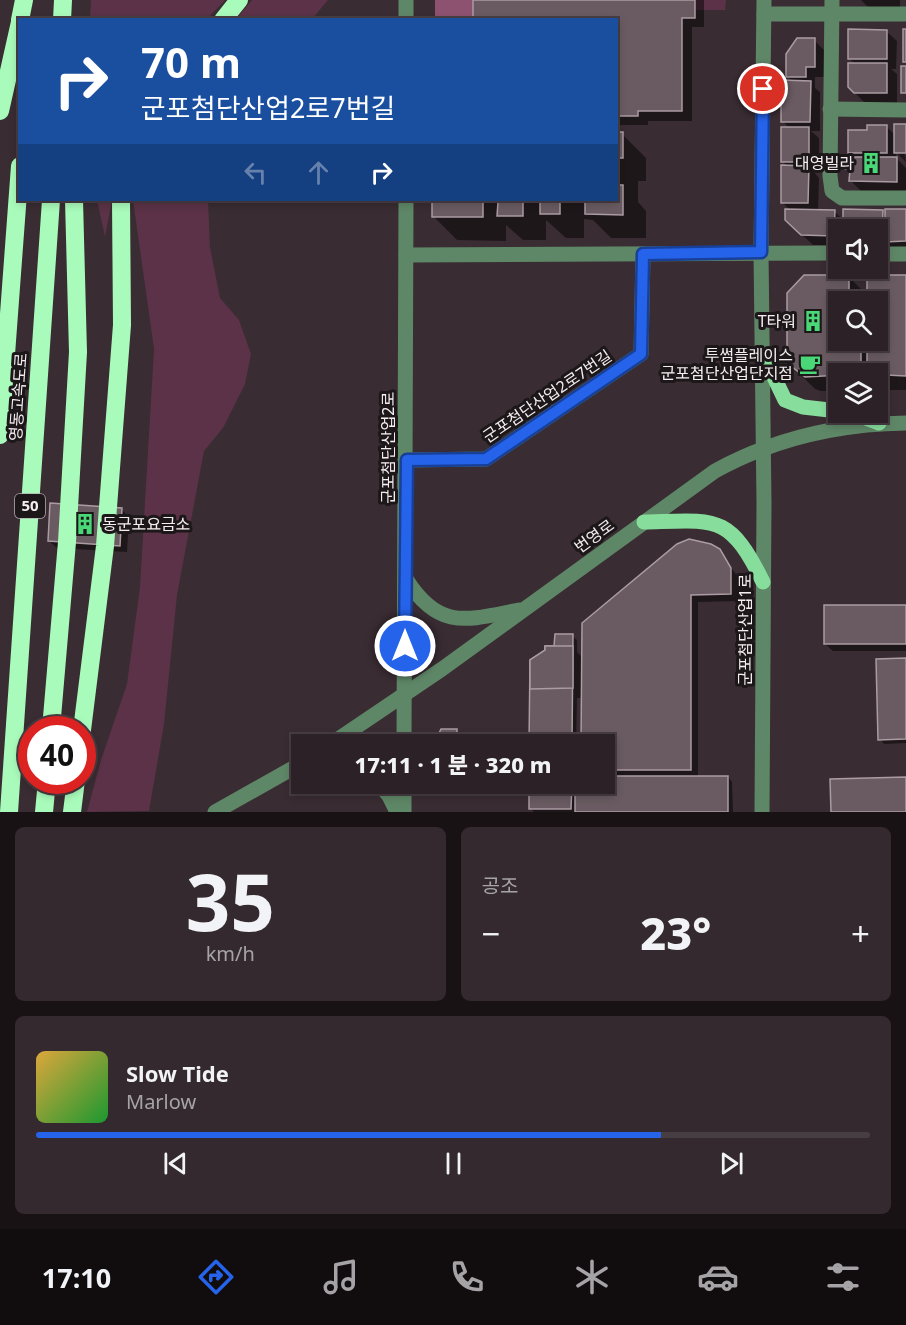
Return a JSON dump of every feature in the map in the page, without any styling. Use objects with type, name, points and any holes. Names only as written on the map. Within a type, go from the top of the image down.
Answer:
[{"type":"highway","points":[[21,18],[24,0]]},
{"type":"highway","points":[[31,18],[32,0]]},
{"type":"highway","points":[[62,18],[63,0]]},
{"type":"highway","points":[[68,0],[69,18]]},
{"type":"highway","points":[[225,18],[239,0]]},
{"type":"highway","points":[[0,111],[18,30]]},
{"type":"highway","name":"영동고속도로","points":[[0,435],[18,193]]},
{"type":"highway","name":"영동고속도로","points":[[9,812],[51,201]]},
{"type":"highway","points":[[52,716],[67,542],[78,352],[74,201]]},
{"type":"highway","points":[[84,716],[105,546],[122,325],[121,201]]},
{"type":"highway","points":[[44,812],[46,794]]},
{"type":"highway","points":[[72,812],[74,794]]},
{"type":"main road","points":[[763,354],[784,400],[803,407],[828,410]]},
{"type":"main road","points":[[644,522],[690,521],[712,523],[726,528],[746,548],[763,582]]},
{"type":"street","points":[[406,0],[406,18]]},
{"type":"street","points":[[763,449],[761,252],[764,7],[832,7],[906,14]]},
{"type":"street","points":[[832,7],[830,184],[836,196],[906,198]]},
{"type":"street","points":[[830,109],[906,110]]},
{"type":"street","name":"군포첨단산업2로","points":[[405,696],[406,201]]},
{"type":"street","points":[[406,255],[828,253]]},
{"type":"street","name":"군포첨단산업2로7번길","points":[[407,460],[486,459],[641,354],[643,254]]},
{"type":"street","points":[[888,254],[906,254]]},
{"type":"street","name":"번영로","points":[[346,734],[405,696],[716,471],[763,449],[826,431],[879,423]]},
{"type":"street","name":"번영로","points":[[888,423],[906,423]]},
{"type":"street","name":"군포첨단산업1로","points":[[762,812],[763,449]]},
{"type":"street","points":[[406,579],[416,595],[433,612],[446,616],[472,619],[525,609]]},
{"type":"street","points":[[404,734],[405,696]]},
{"type":"street","points":[[215,812],[291,771]]},
{"type":"street","points":[[388,794],[397,812]]},
{"type":"street","points":[[404,794],[404,812]]},
{"type":"shaded area","points":[[91,0],[225,0],[208,18],[90,18]]},
{"type":"shaded area","points":[[252,0],[328,0],[313,18],[237,18]]},
{"type":"shaded area","points":[[435,0],[515,0],[515,18],[435,18]]},
{"type":"shaded area","points":[[695,0],[726,0],[725,10],[695,10]]},
{"type":"shaded area","points":[[97,201],[112,201],[105,237]]},
{"type":"shaded area","points":[[133,201],[208,201],[210,247],[220,298],[239,320],[251,354],[245,384],[223,428],[204,451],[177,595],[164,724],[149,811],[87,812],[92,794],[96,794],[96,779],[101,760],[127,684],[140,587],[154,349]]},
{"type":"building","points":[[473,0],[695,0],[695,18],[682,18],[682,111],[638,111],[638,116],[618,116],[618,18],[473,18]]},
{"type":"building","points":[[848,29],[887,30],[887,59],[848,59]]},
{"type":"building","points":[[903,29],[906,29],[906,62],[903,62]]},
{"type":"building","points":[[797,38],[815,38],[815,67],[806,67],[806,77],[786,77],[786,54]]},
{"type":"building","points":[[848,63],[887,63],[887,93],[854,93],[848,87]]},
{"type":"building","points":[[901,66],[906,66],[906,93],[901,93]]},
{"type":"building","points":[[781,80],[811,81],[810,122],[781,122]]},
{"type":"building","points":[[894,124],[906,124],[906,153],[894,153]]},
{"type":"building","points":[[867,125],[887,125],[887,153],[848,153],[848,130],[867,130]]},
{"type":"building","points":[[781,127],[809,127],[809,162],[781,162]]},
{"type":"building","points":[[618,132],[623,132],[623,158],[618,158]]},
{"type":"building","name":"대영빌라","points":[[845,157],[897,157],[897,182],[849,181],[850,169],[845,169]]},
{"type":"building","points":[[781,165],[809,166],[808,203],[781,203]]},
{"type":"building","points":[[618,185],[623,185],[623,215],[585,214],[585,201],[618,201]]},
{"type":"building","points":[[432,201],[523,201],[523,216],[497,216],[498,202],[483,202],[483,217],[432,217]]},
{"type":"building","points":[[540,201],[560,201],[560,214],[540,214]]},
{"type":"building","points":[[785,209],[835,210],[835,219],[828,219],[828,236],[801,235],[785,220]]},
{"type":"building","points":[[843,209],[883,210],[883,219],[843,219]]},
{"type":"building","points":[[885,209],[906,209],[906,241],[888,242],[888,219],[885,219]]},
{"type":"building","name":"T타워","points":[[804,275],[828,275],[828,279],[849,279],[849,291],[828,291],[828,351],[861,351],[861,363],[828,363],[828,376],[805,377],[791,366],[787,357],[787,293]]},
{"type":"building","points":[[888,275],[906,275],[906,376],[888,375],[888,363],[867,363],[867,351],[888,351],[888,291],[867,291],[867,279],[888,279]]},
{"type":"building","name":"동군포요금소","points":[[50,503],[122,508],[120,546],[48,541]]},
{"type":"building","points":[[689,539],[711,544],[720,549],[731,568],[731,594],[691,595],[691,770],[615,770],[615,734],[581,734],[582,623],[677,544]]},
{"type":"building","points":[[824,605],[906,605],[906,644],[824,644]]},
{"type":"building","points":[[555,634],[573,634],[572,734],[529,734],[530,660],[545,650],[545,646],[554,646]]},
{"type":"building","points":[[545,646],[573,646],[573,688],[530,689],[530,660],[545,650]]},
{"type":"building","points":[[906,658],[906,739],[878,740],[876,659]]},
{"type":"building","points":[[441,729],[457,729],[457,734],[439,734]]},
{"type":"building","points":[[615,776],[728,776],[728,812],[575,812],[575,794],[615,794]]},
{"type":"building","points":[[906,777],[906,812],[831,812],[830,779]]},
{"type":"building","points":[[529,794],[572,794],[571,809],[529,809]]},
{"type":"place","name":"대영빌라","points":[[871,163]]},
{"type":"place","name":"T타워","points":[[813,321]]},
{"type":"place","name":"투썸플레이스 군포첨단산업단지점","points":[[810,364]]},
{"type":"place","name":"동군포요금소","points":[[85,524]]},
{"type":"route","points":[[405,646],[407,460],[486,459],[641,354],[643,254],[761,252],[763,89]]}]
